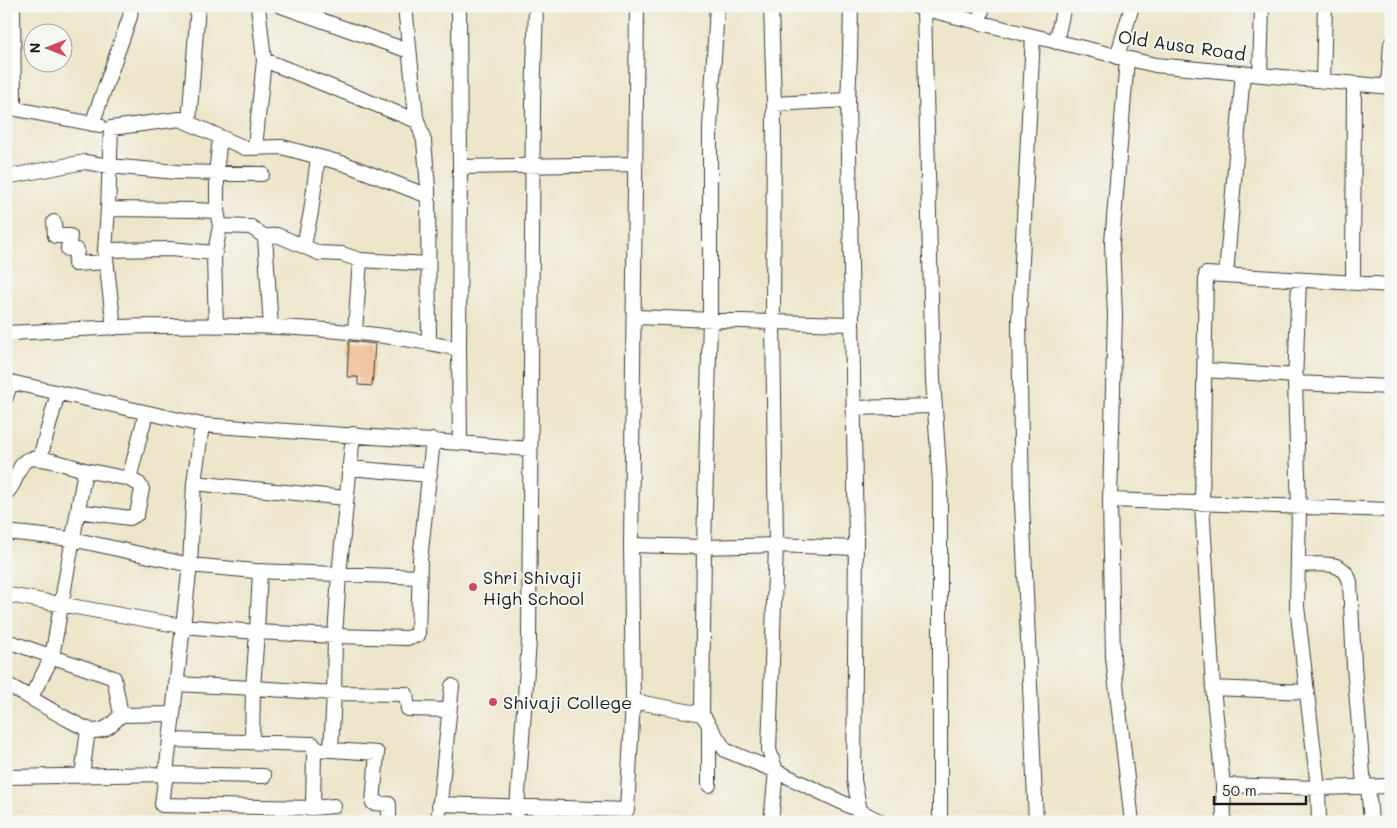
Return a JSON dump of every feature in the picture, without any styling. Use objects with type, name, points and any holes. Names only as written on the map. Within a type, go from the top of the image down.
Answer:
[{"type":"street","points":[[13,6],[10,108],[111,128],[180,119],[245,148],[282,147],[345,164],[428,196]]},
{"type":"street","points":[[92,124],[130,17],[131,6]]},
{"type":"street","points":[[189,122],[198,6]]},
{"type":"street","points":[[255,147],[264,60],[258,6]]},
{"type":"street","points":[[281,6],[409,51]]},
{"type":"street","points":[[459,6],[460,443]]},
{"type":"street","points":[[516,822],[529,641],[532,167],[536,6]]},
{"type":"street","points":[[439,804],[516,806],[627,816],[633,701],[631,545],[637,6]]},
{"type":"street","points":[[709,785],[706,719],[704,547],[710,319],[710,128],[717,6]]},
{"type":"street","points":[[771,6],[774,104],[773,322],[776,545],[769,750],[776,771],[771,822]]},
{"type":"street","points":[[851,6],[848,100],[856,548],[854,780],[860,811]]},
{"type":"street","points":[[979,23],[983,6]]},
{"type":"street","points":[[1056,42],[1064,6]]},
{"type":"street","points":[[1132,6],[1122,58],[1112,243],[1115,315],[1110,500],[1113,658],[1132,822]]},
{"type":"street","points":[[1260,75],[1262,6]]},
{"type":"street","points":[[1324,81],[1325,6]]},
{"type":"street","points":[[402,8],[417,121],[424,141],[428,196],[428,343]]},
{"type":"street","points":[[919,8],[934,406],[940,483],[940,822]]},
{"type":"street","name":"Old Ausa Road","points":[[919,8],[950,11],[979,23],[1155,65],[1390,87]]},
{"type":"street","points":[[1033,36],[1019,321],[1022,504],[1036,822]]},
{"type":"street","points":[[1390,87],[1391,44]]},
{"type":"street","points":[[264,60],[417,121]]},
{"type":"street","points":[[1226,276],[1243,73]]},
{"type":"street","points":[[1353,283],[1354,84]]},
{"type":"street","points":[[774,104],[848,100]]},
{"type":"street","points":[[111,128],[105,256],[114,328]]},
{"type":"street","points":[[216,326],[215,253],[220,226],[217,211],[217,172],[220,137]]},
{"type":"street","points":[[304,245],[311,212],[318,157]]},
{"type":"street","points":[[6,177],[85,162],[177,172],[262,174]]},
{"type":"street","points":[[460,167],[635,164]]},
{"type":"street","points":[[108,209],[217,211]]},
{"type":"street","points":[[54,222],[55,236],[70,236],[68,249],[77,250],[76,264],[105,256],[170,249],[215,253]]},
{"type":"street","points":[[220,226],[251,227],[265,238],[272,327]]},
{"type":"street","points":[[265,238],[277,235],[319,253],[342,254],[360,260],[428,264]]},
{"type":"street","points":[[355,332],[360,260]]},
{"type":"street","points":[[1224,822],[1223,785],[1213,688],[1202,504],[1206,274],[1391,285]]},
{"type":"street","points":[[1299,280],[1296,380],[1299,508],[1297,606],[1318,788],[1319,822]]},
{"type":"street","points":[[635,317],[852,324]]},
{"type":"street","points":[[6,332],[162,326],[272,327],[385,335],[459,349]]},
{"type":"street","points":[[1204,370],[1296,380],[1391,387]]},
{"type":"street","points":[[6,397],[9,381],[58,394],[202,425],[353,434],[529,449]]},
{"type":"street","points":[[40,458],[58,394]]},
{"type":"street","points":[[853,408],[934,406]]},
{"type":"street","points":[[128,479],[146,413]]},
{"type":"street","points":[[202,425],[194,483],[190,565],[162,805],[313,808],[334,806]]},
{"type":"street","points":[[331,750],[339,575],[353,434]]},
{"type":"street","points":[[9,596],[182,626],[335,636],[407,638],[418,635],[420,560],[433,440]]},
{"type":"street","points":[[6,493],[12,487],[24,462],[40,458],[128,479],[139,484],[142,489],[137,514],[130,518],[77,511]]},
{"type":"street","points":[[349,468],[430,474]]},
{"type":"street","points":[[31,697],[52,657],[85,470]]},
{"type":"street","points":[[194,483],[346,498]]},
{"type":"street","points":[[1110,500],[1391,510]]},
{"type":"street","points":[[6,532],[72,539],[190,565],[260,571],[420,577]]},
{"type":"street","points":[[631,545],[704,547],[776,545],[856,548]]},
{"type":"street","points":[[1298,565],[1335,565],[1348,573],[1354,666],[1371,822]]},
{"type":"street","points":[[252,742],[253,688],[260,571]]},
{"type":"street","points":[[10,642],[114,678],[121,715]]},
{"type":"street","points":[[6,684],[94,731],[109,727],[121,715],[173,714]]},
{"type":"street","points":[[176,684],[334,693],[406,694],[408,709],[449,710]]},
{"type":"street","points":[[438,822],[452,686]]},
{"type":"street","points":[[1213,688],[1307,692]]},
{"type":"street","points":[[633,701],[706,719],[725,750],[776,771],[880,822]]},
{"type":"street","points":[[82,776],[88,729]]},
{"type":"street","points":[[170,740],[313,744],[313,808]]},
{"type":"street","points":[[314,752],[317,749],[377,753],[373,803],[388,804],[389,822]]},
{"type":"street","points":[[6,777],[166,774],[264,776]]},
{"type":"street","points":[[1223,785],[1318,788],[1391,786]]},
{"type":"building","points":[[349,341],[375,344],[372,386],[358,385],[358,377],[347,377]]},
{"type":"place","name":"Shri Shivaji High School","points":[[473,587]]},
{"type":"place","name":"Shivaji College","points":[[493,702]]}]
